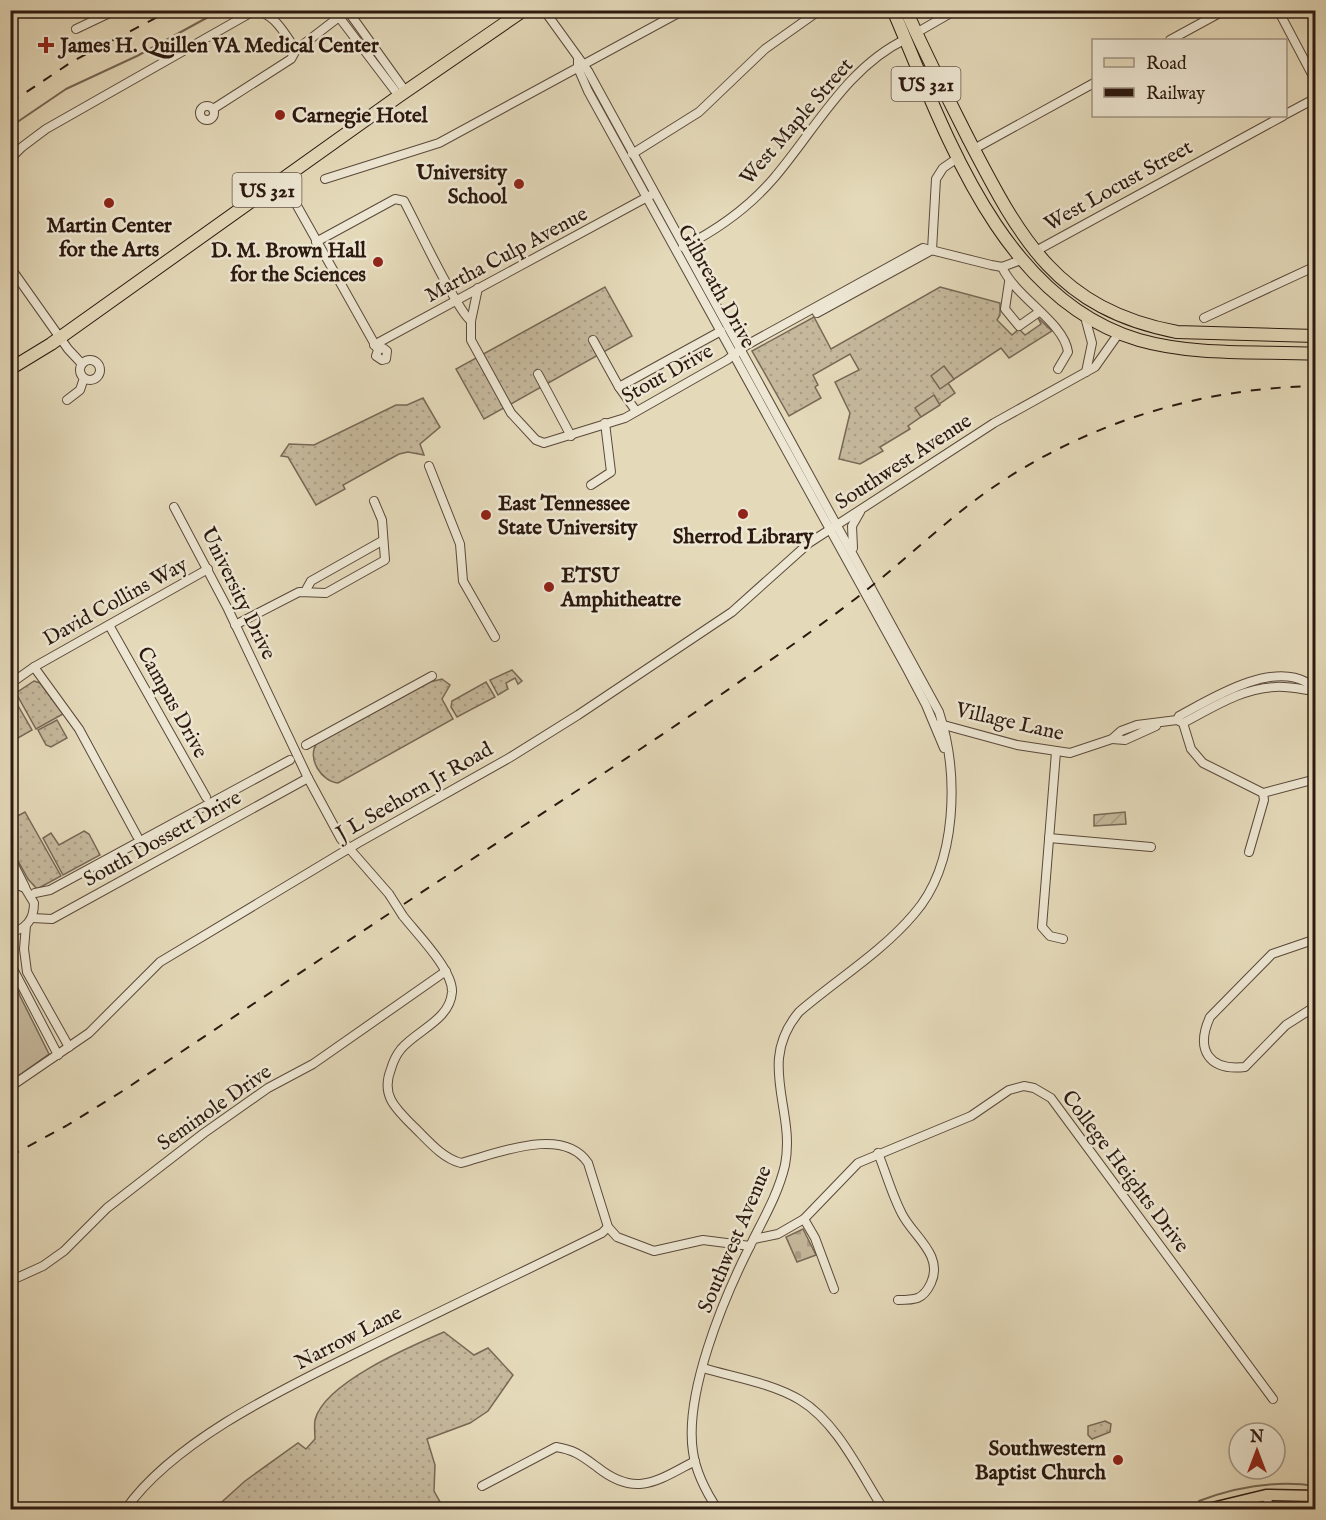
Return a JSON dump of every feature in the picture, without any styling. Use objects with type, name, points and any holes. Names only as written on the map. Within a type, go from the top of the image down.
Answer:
[{"type":"highway","name":"US 321","points":[[10,369],[60,337],[524,10]]},
{"type":"highway","name":"US 321","points":[[893,10],[911,36],[1010,217],[1034,252],[1063,281],[1125,317],[1177,332],[1316,336]]},
{"type":"highway","name":"US 321","points":[[906,10],[911,36],[959,158],[977,194],[1021,260],[1051,292],[1085,316],[1119,333],[1179,348],[1316,354]]},
{"type":"highway","points":[[959,158],[974,149]]},
{"type":"highway","points":[[1021,260],[1034,252]]},
{"type":"highway","points":[[1119,333],[1125,317]]},
{"type":"main road","points":[[1204,1509],[1266,1495],[1316,1496]]},
{"type":"street","points":[[76,29],[116,10]]},
{"type":"street","name":"Gilbreath Drive","points":[[543,10],[580,63],[632,154],[647,198],[683,246],[833,528]]},
{"type":"street","points":[[325,179],[439,143],[580,63],[684,10]]},
{"type":"street","points":[[632,154],[699,112],[765,49],[820,10]]},
{"type":"street","name":"West Maple Street","points":[[683,246],[713,230],[746,206],[772,180],[854,77],[886,51],[957,10]]},
{"type":"street","points":[[1172,39],[1225,10]]},
{"type":"street","points":[[1278,10],[1316,82]]},
{"type":"street","points":[[10,159],[46,129],[252,12],[260,11],[268,15],[296,50]]},
{"type":"street","points":[[213,109],[291,59],[296,50],[348,11],[402,94]]},
{"type":"street","points":[[339,17],[402,94]]},
{"type":"street","name":"Gilbreath Drive","points":[[580,63],[647,198],[722,331],[738,353]]},
{"type":"street","points":[[974,149],[1092,84]]},
{"type":"street","name":"West Locust Street","points":[[1287,113],[1316,98]]},
{"type":"street","name":"West Locust Street","points":[[1034,252],[1280,117]]},
{"type":"street","points":[[959,158],[943,168],[936,179],[932,250],[1002,267],[1021,260]]},
{"type":"street","points":[[282,179],[316,242]]},
{"type":"street","name":"Martha Culp Avenue","points":[[316,242],[377,351],[456,300],[647,198]]},
{"type":"street","name":"Stout Drive","points":[[316,242],[395,199],[400,199],[415,222],[456,300],[471,321]]},
{"type":"street","name":"Stout Drive","points":[[478,288],[471,321],[471,340],[517,420],[536,440],[544,443],[625,418],[738,353],[747,351],[932,250]]},
{"type":"street","points":[[1204,318],[1316,266]]},
{"type":"street","points":[[10,267],[82,364]]},
{"type":"street","points":[[1002,267],[1009,282],[1055,326],[1068,348],[1066,358],[1058,369]]},
{"type":"street","points":[[1009,282],[1005,309],[1019,326],[1039,312]]},
{"type":"street","points":[[1085,316],[1092,343],[1086,372]]},
{"type":"street","points":[[623,385],[722,331]]},
{"type":"street","name":"Southwest Avenue","points":[[833,528],[994,423],[1095,367],[1119,333]]},
{"type":"street","points":[[593,340],[623,385],[636,411]]},
{"type":"street","points":[[90,360],[97,362],[100,368],[94,379],[84,378],[80,373],[82,364],[90,360]]},
{"type":"street","points":[[538,374],[571,436]]},
{"type":"street","points":[[67,400],[80,390],[84,378]]},
{"type":"street","points":[[591,485],[611,472],[605,423]]},
{"type":"street","points":[[429,466],[460,544],[464,581],[495,637]]},
{"type":"street","points":[[306,590],[326,593],[385,560],[382,520],[374,501]]},
{"type":"street","name":"University Drive","points":[[174,507],[236,625],[308,778],[350,848]]},
{"type":"street","points":[[855,556],[852,526],[862,510]]},
{"type":"street","name":"Southwest Avenue","points":[[718,1509],[704,1487],[694,1461],[692,1423],[703,1368],[725,1304],[773,1199],[785,1163],[785,1129],[777,1063],[783,1035],[799,1012],[903,927],[928,894],[944,856],[949,833],[950,783],[939,725],[939,712],[855,556],[833,528]]},
{"type":"street","name":"Southwest Avenue","points":[[833,528],[939,725]]},
{"type":"street","name":"J L Seehorn Jr Road","points":[[10,1087],[58,1055],[110,1015],[160,962],[350,848],[549,734],[732,612],[794,554],[833,528]]},
{"type":"street","points":[[236,625],[306,590],[311,581],[382,541]]},
{"type":"street","name":"David Collins Way","points":[[10,684],[34,667],[208,569]]},
{"type":"street","name":"Campus Drive","points":[[109,625],[206,798]]},
{"type":"street","points":[[34,667],[79,729],[137,836]]},
{"type":"street","points":[[306,745],[432,676]]},
{"type":"street","name":"Village Lane","points":[[939,725],[1017,745],[1056,752],[1079,751],[1112,739],[1125,740],[1139,736],[1160,724],[1180,720],[1261,688],[1284,687],[1314,691]]},
{"type":"street","points":[[1180,720],[1191,749],[1203,763],[1263,793],[1316,779]]},
{"type":"street","points":[[1056,752],[1042,927],[1050,936],[1064,939]]},
{"type":"street","points":[[35,893],[50,890],[290,760]]},
{"type":"street","name":"South Dossett Drive","points":[[29,921],[52,919],[308,778]]},
{"type":"street","points":[[1249,852],[1264,800],[1263,793]]},
{"type":"street","points":[[1048,838],[1151,847]]},
{"type":"street","points":[[350,848],[389,894],[446,971],[452,990],[448,1006],[401,1048],[387,1082],[390,1101],[432,1144],[451,1160],[461,1163],[543,1142],[575,1150],[588,1163],[608,1227],[616,1237],[654,1251],[703,1240],[752,1243]]},
{"type":"street","points":[[10,857],[34,903],[24,949],[27,972],[69,1047]]},
{"type":"street","points":[[10,882],[26,888]]},
{"type":"street","points":[[10,932],[29,921]]},
{"type":"street","points":[[1316,939],[1272,954],[1210,1017],[1204,1030],[1205,1049],[1209,1058],[1221,1067],[1239,1068],[1251,1064],[1286,1024],[1316,1006]]},
{"type":"street","points":[[10,963],[58,1055]]},
{"type":"street","name":"Seminole Drive","points":[[10,1281],[43,1266],[64,1251],[107,1208],[228,1116],[268,1088],[313,1064],[446,971]]},
{"type":"street","name":"College Heights Drive","points":[[752,1243],[778,1234],[804,1219],[850,1170],[878,1153],[971,1116],[1009,1090],[1024,1086],[1042,1091],[1051,1098],[1273,1399]]},
{"type":"street","points":[[878,1153],[901,1212],[927,1247],[934,1265],[935,1274],[925,1295],[918,1300],[898,1300]]},
{"type":"street","points":[[804,1219],[834,1289]]},
{"type":"street","name":"Narrow Lane","points":[[125,1509],[144,1484],[176,1456],[275,1394],[602,1233],[608,1227]]},
{"type":"street","points":[[703,1368],[784,1393],[809,1406],[831,1428],[884,1509]]},
{"type":"street","points":[[482,1486],[556,1447],[584,1455],[606,1473],[636,1486],[650,1484],[694,1461]]},
{"type":"street","points":[[1266,1495],[1270,1509]]},
{"type":"green space","points":[[605,287],[632,336],[484,419],[456,369]]},
{"type":"green space","points":[[940,287],[1000,303],[1000,315],[997,320],[1012,335],[1019,329],[1025,335],[1041,324],[1038,318],[1052,331],[1009,358],[1001,348],[948,383],[955,393],[908,426],[910,429],[880,447],[883,451],[860,464],[839,459],[850,413],[835,382],[859,370],[850,354],[813,375],[818,385],[815,387],[821,398],[789,416],[752,351],[814,317],[831,349]]},
{"type":"green space","points":[[944,366],[954,379],[940,389],[931,376]]},
{"type":"green space","points":[[934,395],[940,405],[921,417],[915,408]]},
{"type":"green space","points":[[423,398],[440,427],[420,444],[424,455],[408,452],[399,454],[343,485],[345,489],[316,505],[288,457],[281,456],[289,444],[314,445],[396,405],[407,405]]},
{"type":"green space","points":[[512,670],[522,681],[518,684],[515,678],[506,683],[508,689],[498,695],[490,680]]},
{"type":"green space","points":[[442,679],[450,685],[442,699],[453,719],[338,783],[332,782],[321,774],[313,755],[317,743],[430,682]]},
{"type":"green space","points":[[34,681],[40,683],[63,714],[36,729],[16,693]]},
{"type":"green space","points":[[486,682],[495,697],[457,717],[451,707],[452,701]]},
{"type":"green space","points":[[13,697],[32,730],[11,742],[11,700]]},
{"type":"green space","points":[[57,720],[67,738],[51,747],[46,745],[38,730]]},
{"type":"green space","points":[[25,812],[61,876],[37,889],[28,879],[11,848],[10,820]]},
{"type":"green space","points":[[1125,812],[1126,824],[1094,826],[1094,815]]},
{"type":"green space","points":[[84,831],[89,834],[100,855],[63,875],[43,838],[51,833],[59,845]]},
{"type":"green space","points":[[10,969],[20,996],[49,1054],[11,1081]]},
{"type":"green space","points":[[803,1229],[816,1255],[797,1262],[786,1237]]},
{"type":"green space","points":[[444,1332],[474,1355],[488,1348],[513,1375],[488,1411],[470,1423],[427,1439],[435,1465],[434,1491],[444,1509],[214,1509],[245,1481],[298,1443],[306,1449],[315,1439],[315,1420],[322,1406],[334,1393],[370,1367]]},
{"type":"green space","points":[[1105,1421],[1111,1424],[1110,1432],[1092,1439],[1088,1435],[1088,1426]]},
{"type":"waterway","points":[[10,127],[66,89],[137,56],[221,10]]},
{"type":"waterway","points":[[1199,1501],[1227,1492],[1271,1484],[1316,1486]]},
{"type":"waterway","points":[[1176,1510],[1186,1506]]},
{"type":"railway","points":[[10,103],[73,61],[171,10]]},
{"type":"railway","points":[[404,904],[666,732],[787,649],[873,585],[970,504],[1034,462],[1072,442],[1110,426],[1190,401],[1232,393],[1316,386]]},
{"type":"railway","points":[[10,1156],[66,1126],[121,1092],[390,913]]},
{"type":"place","name":"James H. Quillen VA Medical Center","points":[[46,45]]},
{"type":"place","name":"Carnegie Hotel","points":[[280,115]]},
{"type":"place","name":"University School","points":[[519,184]]},
{"type":"place","name":"Martin Center for the Arts","points":[[109,203]]},
{"type":"place","name":"D. M. Brown Hall for the Sciences","points":[[378,262]]},
{"type":"place","name":"Sherrod Library","points":[[743,514]]},
{"type":"place","name":"East Tennessee State University","points":[[486,515]]},
{"type":"place","name":"ETSU Amphitheatre","points":[[549,587]]},
{"type":"place","name":"Southwestern Baptist Church","points":[[1118,1460]]}]
